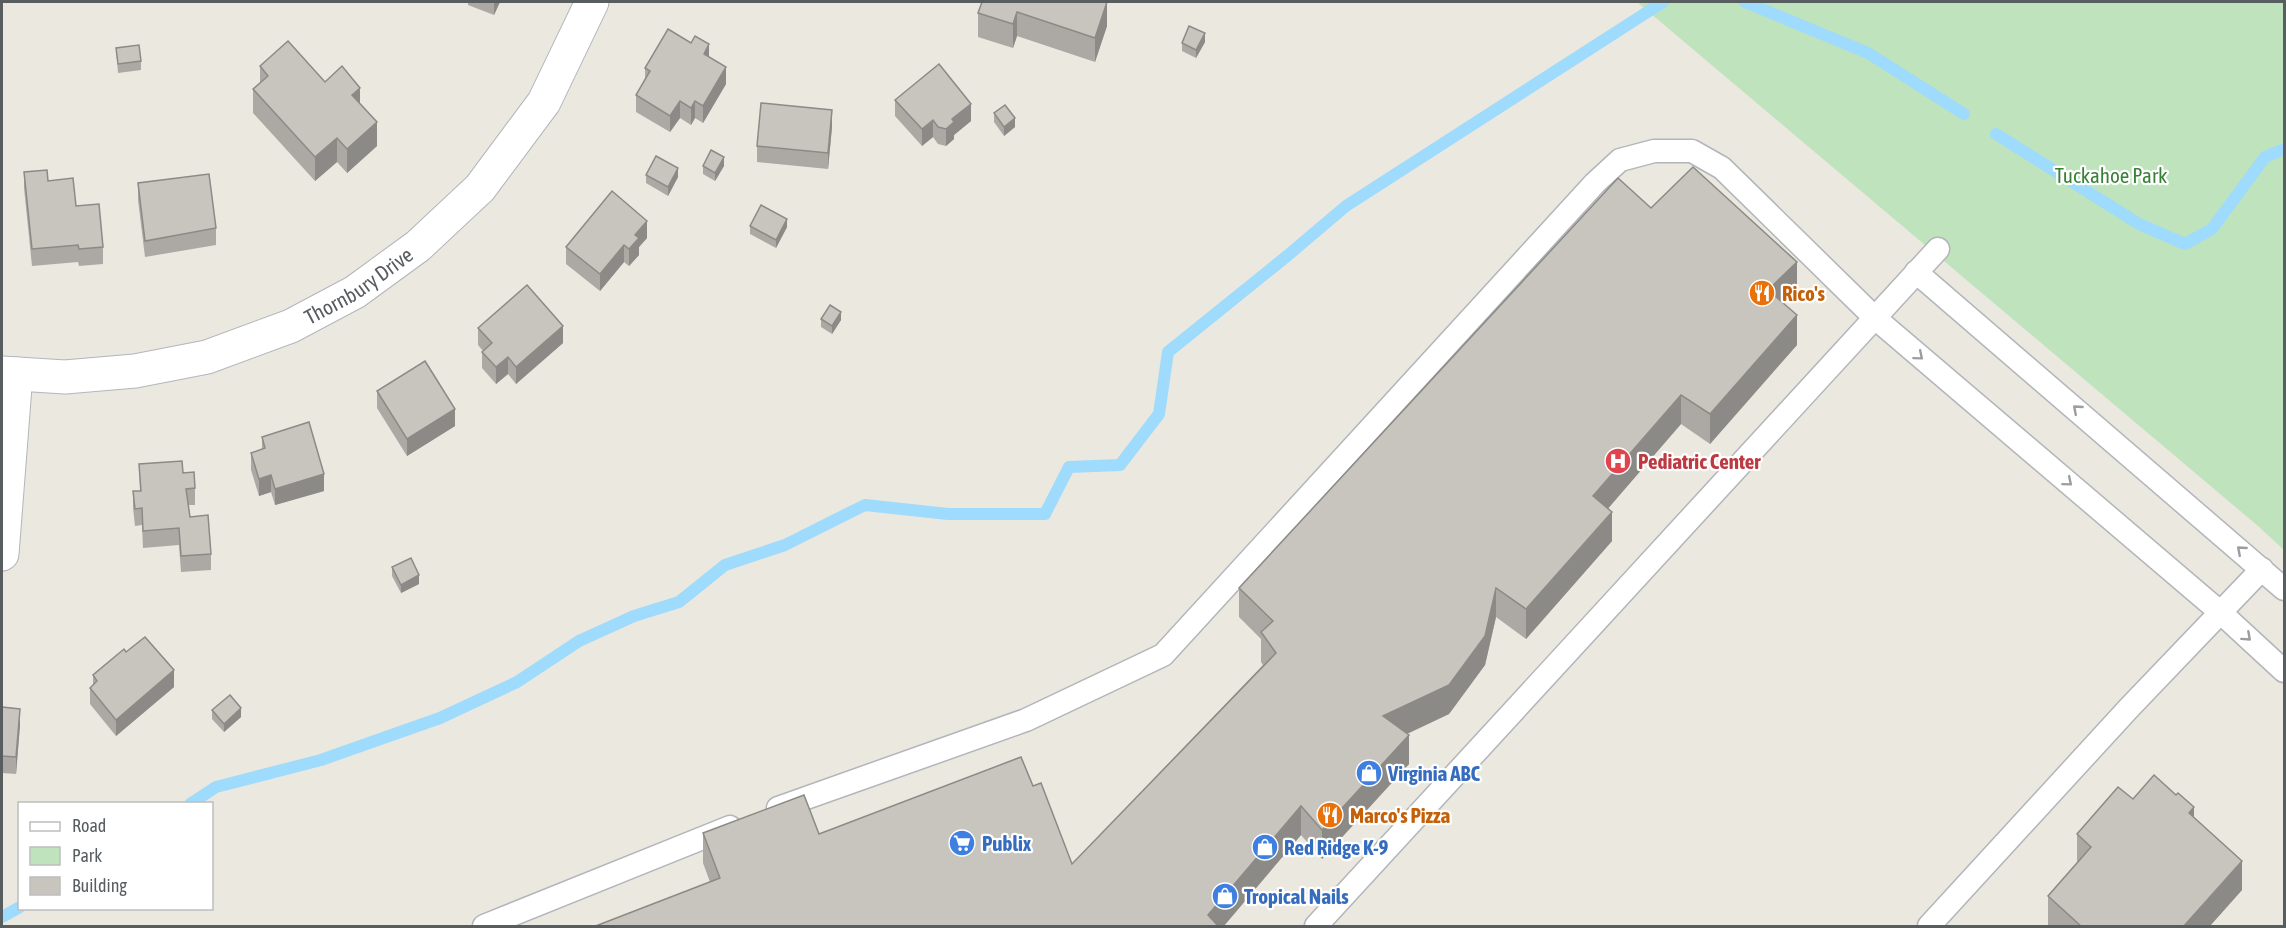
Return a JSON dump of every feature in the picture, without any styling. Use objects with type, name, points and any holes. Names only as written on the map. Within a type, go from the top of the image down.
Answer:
[{"type":"street","name":"Thornbury Drive","points":[[9,374],[65,377],[135,372],[207,357],[291,326],[355,292],[418,246],[480,188],[544,102],[592,2]]},
{"type":"street","points":[[2,554],[9,374]]},
{"type":"lane","points":[[484,927],[753,818],[1026,720],[1163,655],[1595,183],[1620,160],[1654,151],[1692,151],[1722,168],[1875,318],[2220,612],[2284,671]]},
{"type":"lane","points":[[1316,927],[1938,249]]},
{"type":"lane","points":[[1916,272],[2284,589]]},
{"type":"lane","points":[[1929,927],[2262,568]]},
{"type":"green space","name":"Tuckahoe Park","points":[[1637,2],[2284,2],[2284,550],[2258,526]]},
{"type":"building","points":[[982,2],[1107,2],[1095,38],[1017,12],[1013,24],[978,13]]},
{"type":"building","points":[[1189,26],[1205,33],[1196,50],[1182,43]]},
{"type":"building","points":[[668,29],[691,43],[695,36],[709,44],[704,54],[726,67],[703,106],[695,101],[691,108],[680,101],[670,116],[636,95],[650,71],[645,68]]},
{"type":"building","points":[[288,41],[325,82],[342,66],[360,88],[352,95],[377,122],[347,149],[337,138],[315,157],[253,89],[268,76],[260,66]]},
{"type":"building","points":[[139,45],[141,61],[118,64],[116,48]]},
{"type":"building","points":[[939,64],[971,104],[952,119],[954,122],[946,129],[938,127],[933,120],[922,129],[895,100]]},
{"type":"building","points":[[761,103],[832,110],[828,153],[757,146]]},
{"type":"building","points":[[1005,105],[1015,118],[1004,127],[994,113]]},
{"type":"building","points":[[711,150],[724,157],[715,173],[703,166]]},
{"type":"building","points":[[656,156],[678,168],[668,187],[646,175]]},
{"type":"building","points":[[1693,167],[1797,262],[1768,290],[1797,315],[1710,414],[1681,395],[1593,496],[1612,512],[1526,609],[1496,588],[1485,636],[1449,685],[1383,716],[1409,735],[1322,830],[1301,806],[1208,915],[1219,927],[593,927],[720,878],[703,833],[804,795],[819,834],[1021,757],[1033,786],[1041,783],[1072,864],[1276,653],[1261,632],[1273,621],[1239,588],[1618,178],[1651,208]]},
{"type":"building","points":[[47,170],[48,181],[73,178],[76,206],[99,204],[103,247],[79,249],[78,245],[32,249],[24,172]]},
{"type":"building","points":[[209,174],[216,228],[145,241],[138,183]]},
{"type":"building","points":[[612,191],[647,221],[635,235],[639,238],[629,249],[624,245],[600,274],[566,247]]},
{"type":"building","points":[[761,205],[787,219],[776,240],[750,226]]},
{"type":"building","points":[[527,285],[563,326],[516,367],[508,357],[496,367],[482,352],[492,343],[478,328]]},
{"type":"building","points":[[830,305],[841,312],[832,326],[821,319]]},
{"type":"building","points":[[425,361],[455,409],[407,439],[377,391]]},
{"type":"building","points":[[309,422],[324,474],[275,489],[271,475],[259,479],[251,453],[265,448],[262,437]]},
{"type":"building","points":[[182,461],[183,473],[194,472],[195,488],[186,489],[190,517],[208,515],[211,554],[181,556],[179,528],[143,531],[142,508],[135,509],[133,491],[141,491],[139,464]]},
{"type":"building","points":[[411,558],[419,575],[401,585],[392,567]]},
{"type":"building","points":[[145,637],[174,670],[116,720],[90,688],[97,681],[93,675],[124,649],[126,652]]},
{"type":"building","points":[[230,695],[241,708],[224,724],[212,710]]},
{"type":"building","points":[[2,707],[20,709],[16,757],[2,756]]},
{"type":"building","points":[[2154,775],[2176,795],[2178,793],[2194,807],[2189,813],[2242,861],[2183,927],[2082,927],[2048,896],[2091,847],[2077,834],[2118,787],[2133,799]]},
{"type":"waterway","points":[[193,802],[216,787],[321,760],[440,718],[517,682],[579,641],[634,616],[679,602],[725,565],[785,545],[865,505],[948,514],[1045,514],[1069,467],[1120,465],[1159,414],[1168,352],[1346,206],[1663,2]]},
{"type":"waterway","points":[[1745,2],[1868,53],[1964,114]]},
{"type":"waterway","points":[[1996,134],[2139,224],[2185,244],[2212,229],[2265,157],[2284,149]]},
{"type":"waterway","points":[[2,917],[18,908]]},
{"type":"place","name":"Rico's","points":[[1762,293]]},
{"type":"place","name":"Pediatric Center","points":[[1618,461]]},
{"type":"place","name":"Virginia ABC","points":[[1369,773]]},
{"type":"place","name":"Marco's Pizza","points":[[1330,815]]},
{"type":"place","name":"Publix","points":[[962,843]]},
{"type":"place","name":"Red Ridge K-9","points":[[1265,847]]},
{"type":"place","name":"Tropical Nails","points":[[1225,896]]}]
